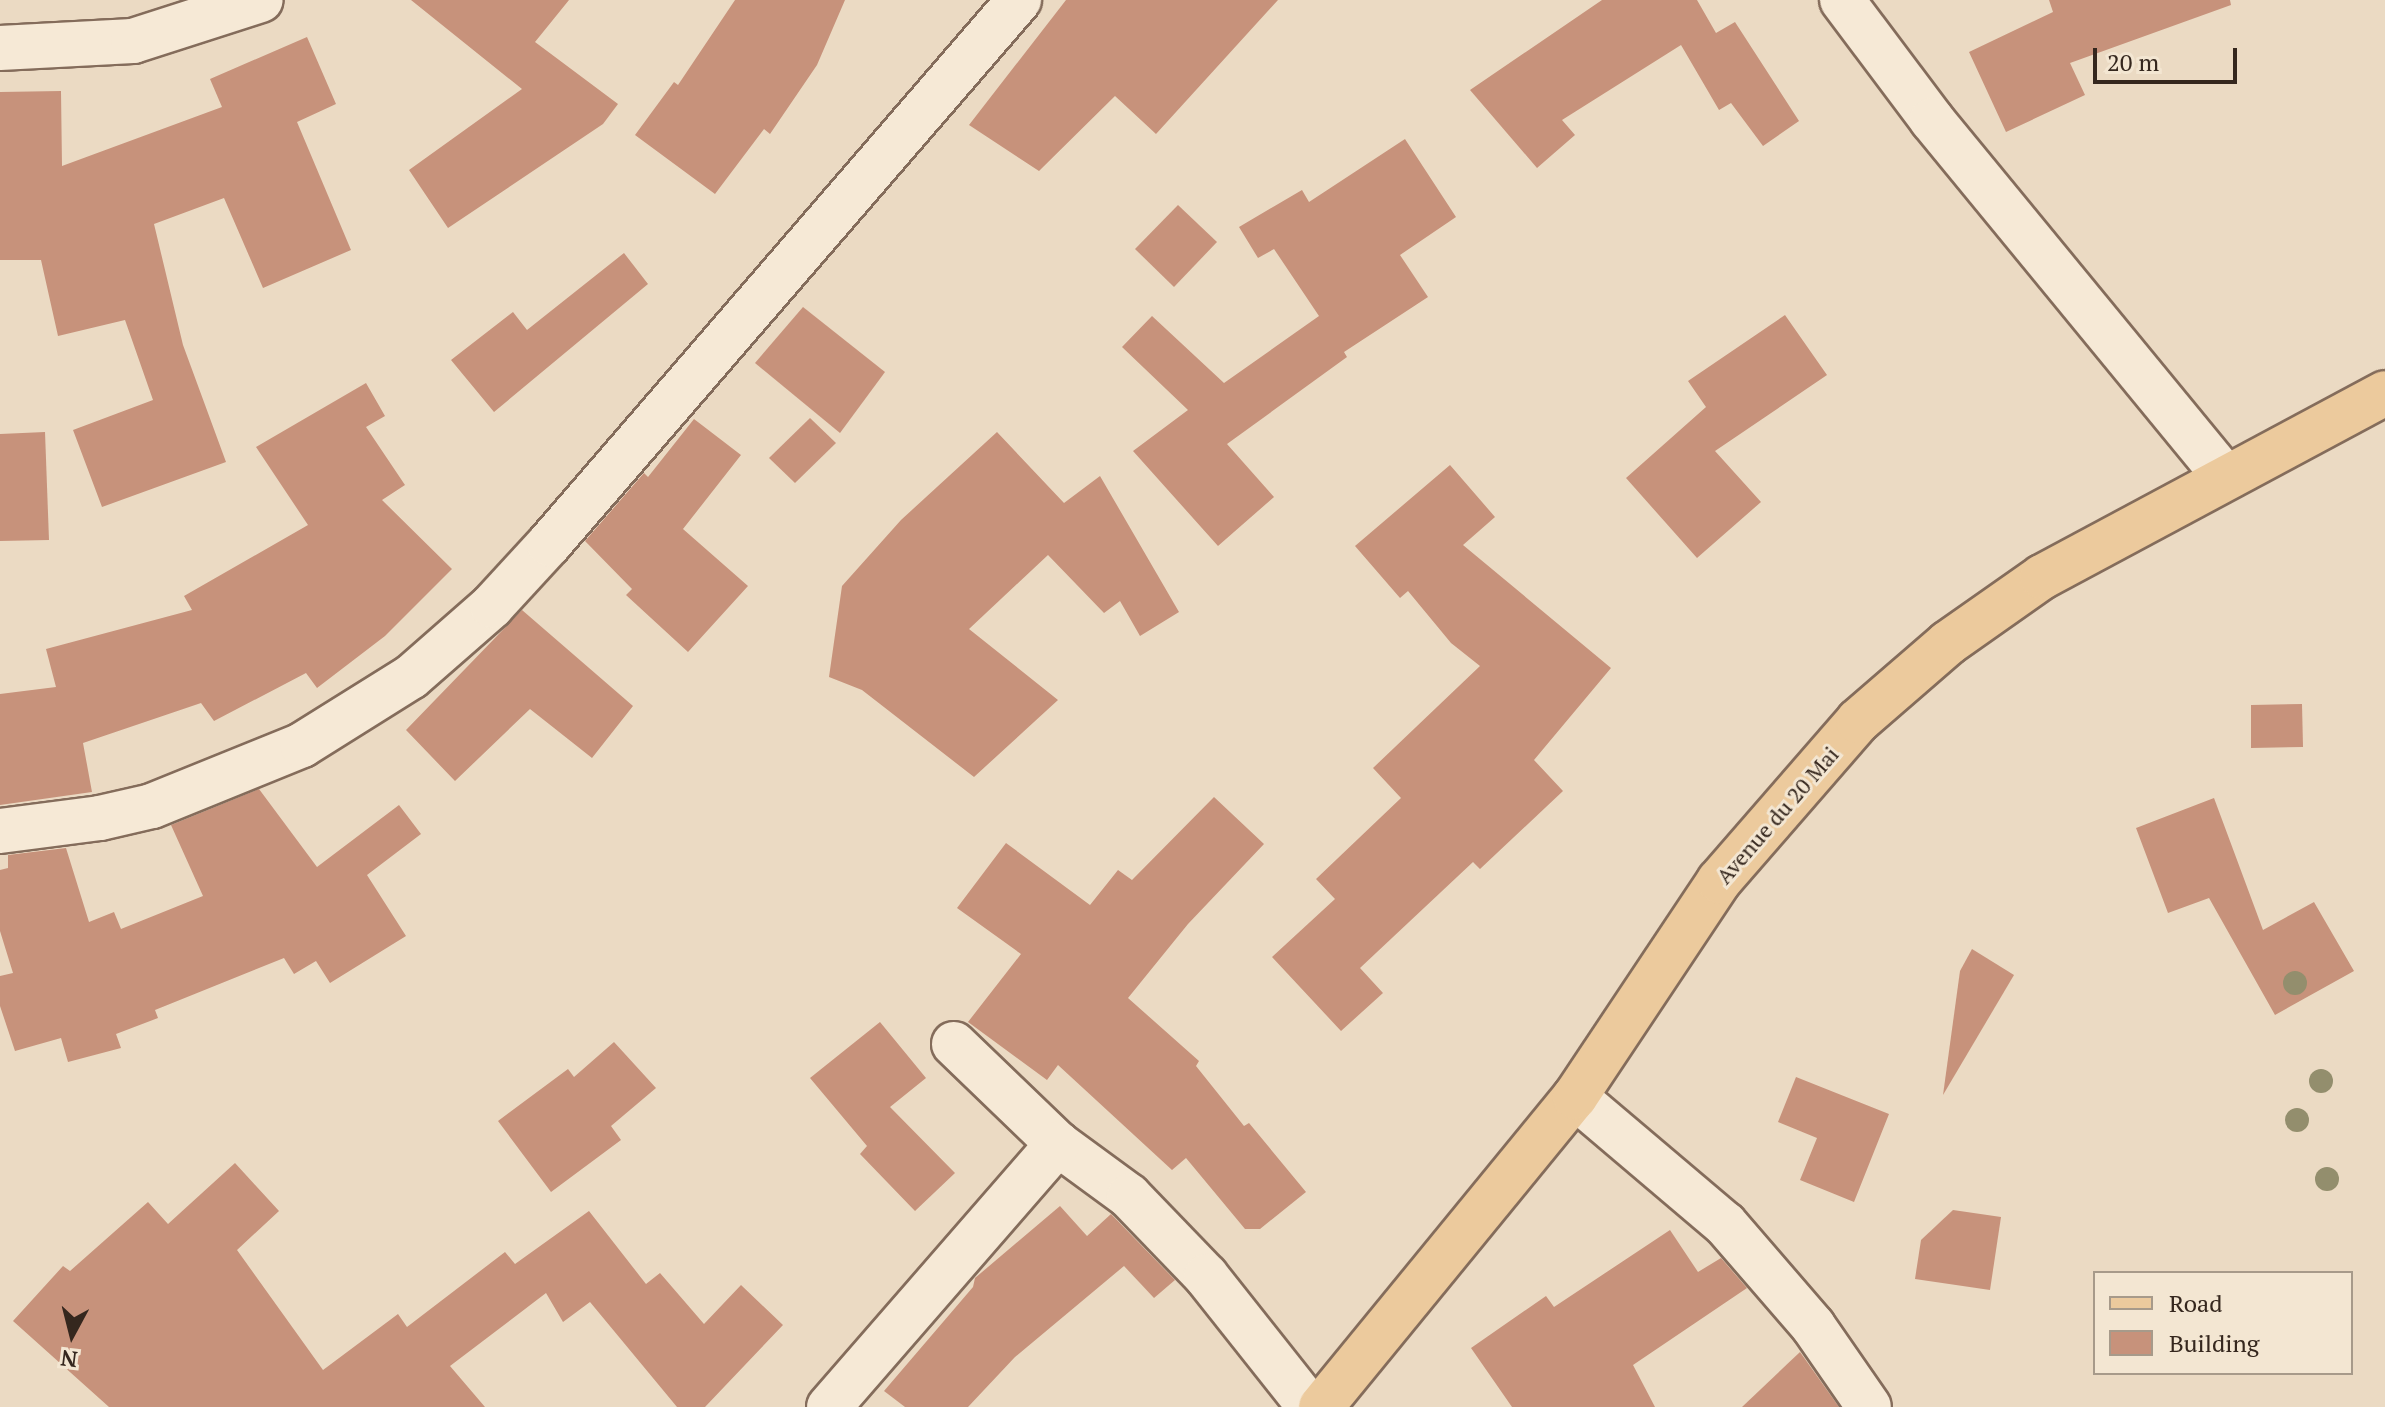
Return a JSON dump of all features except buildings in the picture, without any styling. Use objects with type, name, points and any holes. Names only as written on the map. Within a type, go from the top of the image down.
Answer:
[{"type":"main road","name":"Avenue du 20 Mai","points":[[1321,1407],[1575,1097],[1719,881],[1858,721],[1948,643],[2042,577],[2224,476],[2385,393]]},
{"type":"street","points":[[0,48],[133,41],[261,0]]},
{"type":"street","points":[[0,831],[152,806],[302,745],[411,677],[492,606],[549,544],[1019,0]]},
{"type":"street","points":[[1842,0],[1932,120],[2224,476]]},
{"type":"street","points":[[954,1044],[1058,1144],[1140,1207],[1206,1276],[1310,1407]]},
{"type":"street","points":[[1575,1097],[1725,1224],[1813,1326],[1869,1407]]},
{"type":"street","points":[[829,1407],[1058,1144]]}]
